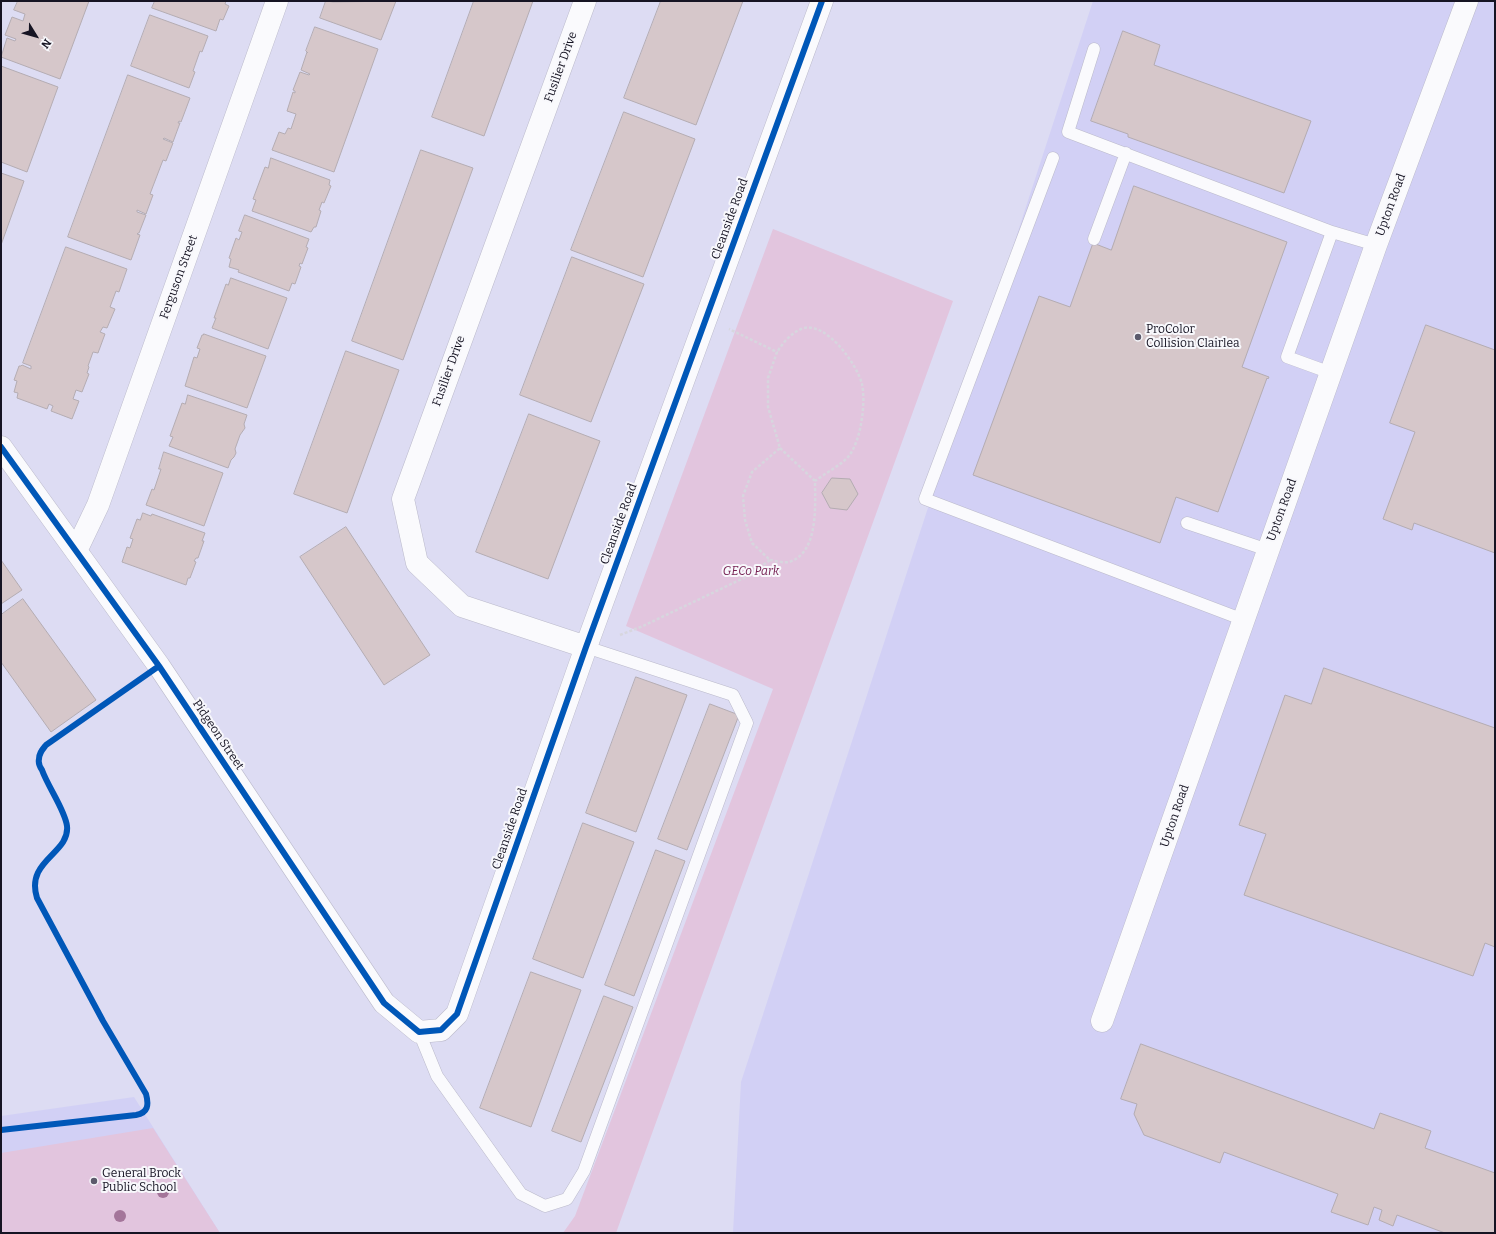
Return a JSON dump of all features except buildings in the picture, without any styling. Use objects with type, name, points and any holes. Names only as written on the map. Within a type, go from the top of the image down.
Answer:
[{"type":"street","name":"Ferguson Street","points":[[76,551],[98,505],[277,1]]},
{"type":"street","name":"Fusilier Drive","points":[[585,1],[403,499],[417,563],[462,606],[586,647]]},
{"type":"street","name":"Cleanside Road","points":[[419,1032],[441,1030],[457,1014],[586,647],[822,1]]},
{"type":"street","name":"Upton Road","points":[[1102,1021],[1376,245],[1467,1]]},
{"type":"street","name":"Pidgeon Street","points":[[1,447],[159,666],[384,1003],[419,1032]]},
{"type":"lane","points":[[1094,49],[1068,132],[1332,232],[1376,245]]},
{"type":"lane","points":[[1094,239],[1126,153]]},
{"type":"lane","points":[[1053,158],[925,499],[1244,620]]},
{"type":"lane","points":[[1331,373],[1287,357],[1332,232]]},
{"type":"lane","points":[[1187,523],[1268,550]]},
{"type":"lane","points":[[419,1032],[437,1076],[521,1194],[544,1206],[567,1199],[584,1171],[746,723],[734,695],[586,647]]},
{"type":"path","points":[[730,329],[777,352]]},
{"type":"path","points":[[780,448],[752,472],[743,496],[745,520],[752,543],[770,560],[788,562],[800,556],[810,540],[815,519],[815,481],[780,448],[768,407],[768,378],[777,352],[786,339],[802,329],[816,329],[832,338],[850,358],[862,384],[863,410],[858,436],[848,457],[815,481]]},
{"type":"path","points":[[586,647],[643,626],[748,576],[770,560]]},
{"type":"shaded area","points":[[1093,1],[1495,1],[1495,1233],[733,1233],[741,1082]]},
{"type":"shaded area","name":"General Brock Public School","points":[[134,1097],[220,1233],[1,1233],[1,1116]]},
{"type":"green space","name":"GECo Park","points":[[773,229],[953,301],[616,1233],[563,1233],[575,1216],[773,689],[626,626]]},
{"type":"green space","name":"General Brock Public School","points":[[153,1128],[220,1233],[1,1233],[1,1153]]},
{"type":"cycle path","points":[[1,447],[159,666],[384,1003],[419,1032],[441,1030],[457,1014],[586,647],[822,1]]},
{"type":"cycle path","points":[[1,1130],[136,1115],[140,1114],[147,1108],[146,1094],[103,1021],[37,898],[35,885],[37,875],[42,866],[62,844],[66,836],[67,826],[60,806],[39,765],[39,757],[41,752],[46,745],[159,666]]},
{"type":"place","name":"ProColor Collision Clairlea","points":[[1138,337]]},
{"type":"place","name":"General Brock Public School","points":[[94,1181]]}]
